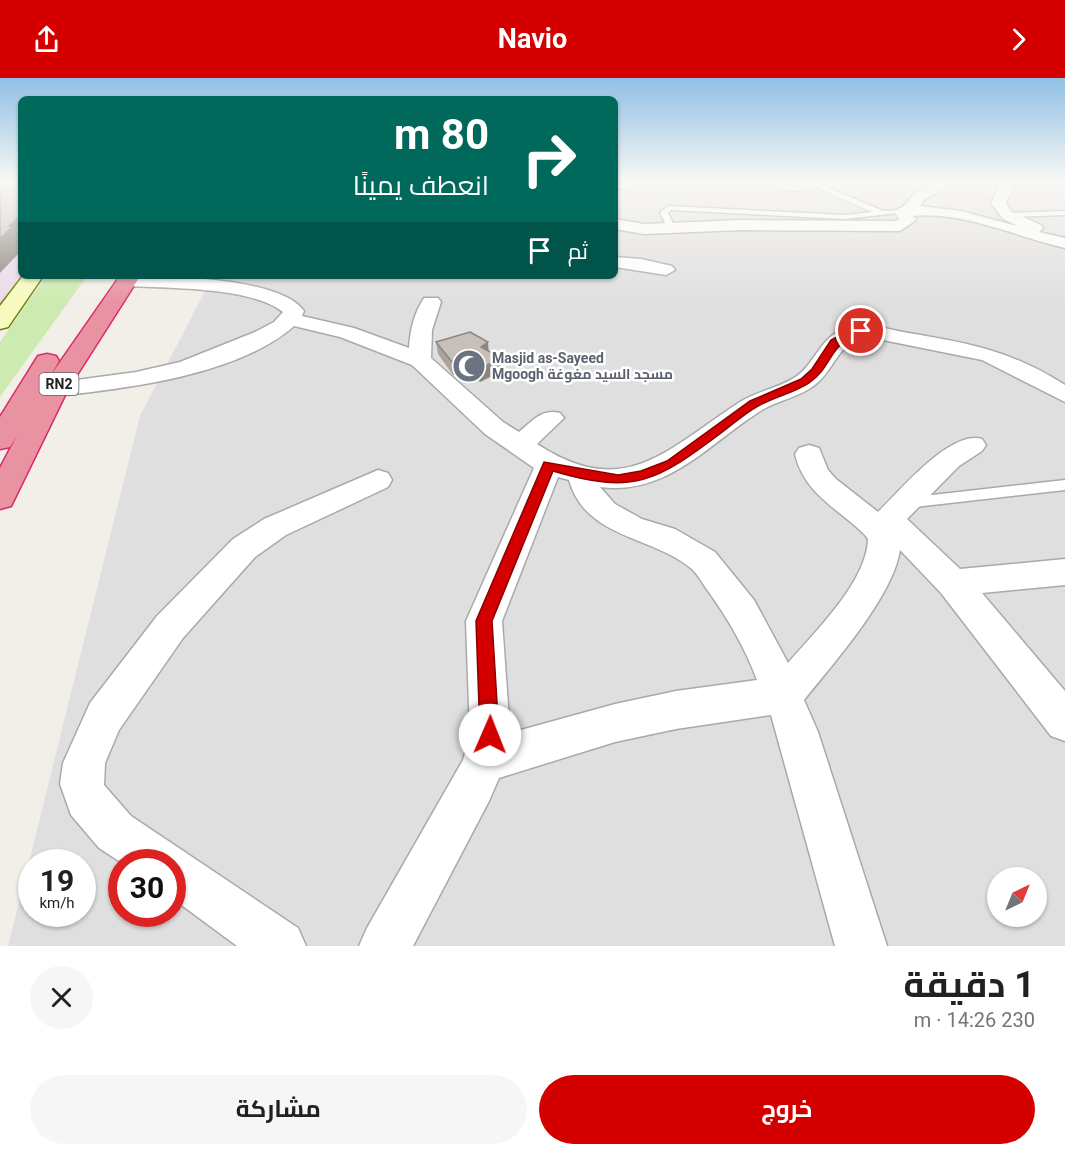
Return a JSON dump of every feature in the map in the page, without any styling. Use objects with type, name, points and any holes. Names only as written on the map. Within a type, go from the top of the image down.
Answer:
[{"type":"highway","name":"RN2","points":[[0,440],[40,371],[119,279]]},
{"type":"highway","name":"RN2","points":[[0,498],[56,389],[120,279]]},
{"type":"street","points":[[618,225],[644,229],[672,229],[741,225],[900,226],[907,222]]},
{"type":"street","points":[[981,222],[1065,242]]},
{"type":"street","points":[[1021,222],[1065,242]]},
{"type":"street","points":[[618,262],[666,270]]},
{"type":"street","points":[[0,322],[31,279]]},
{"type":"street","points":[[56,389],[112,384],[180,371],[243,348],[280,327],[290,319],[294,311],[287,303],[239,290],[140,279]]},
{"type":"street","points":[[420,360],[421,330],[431,303]]},
{"type":"street","points":[[290,319],[347,332],[420,360],[494,428],[519,446],[565,470],[618,480],[643,475],[672,464],[754,404],[805,381],[815,372],[834,342],[851,333],[870,331],[972,348],[1058,381]]},
{"type":"street","points":[[519,446],[551,418]]},
{"type":"street","points":[[484,761],[615,723],[676,710],[784,695],[857,604],[874,579],[884,551],[884,539],[891,518],[949,460],[973,446]]},
{"type":"street","points":[[809,454],[815,473],[830,491],[891,518],[953,583],[1065,723]]},
{"type":"street","points":[[565,470],[614,520],[664,537],[704,561],[742,609],[763,648],[798,732],[861,946]]},
{"type":"street","points":[[385,946],[474,786],[484,761],[490,735],[490,703],[484,621],[565,470]]},
{"type":"street","points":[[142,849],[115,832],[87,799],[82,783],[84,763],[104,717],[170,627],[244,548],[275,527],[378,480]]},
{"type":"street","points":[[953,583],[1065,572]]},
{"type":"street","points":[[186,879],[280,946]]},
{"type":"lane","points":[[668,222],[672,229]]},
{"type":"lane","points":[[891,518],[1065,485]]},
{"type":"shaded area","points":[[0,222],[18,222],[18,279],[33,279],[0,319]]},
{"type":"shaded area","points":[[618,222],[1065,222],[1065,946],[8,946],[18,906],[18,927],[96,927],[96,849],[32,849],[140,416],[211,279],[618,279]]},
{"type":"green space","points":[[44,279],[85,279],[0,397],[0,342]]},
{"type":"building","points":[[0,222],[14,222],[9,226],[13,226],[0,239]]},
{"type":"building","points":[[470,332],[488,342],[481,347],[501,358],[479,369],[460,358],[452,362],[436,342]]},
{"type":"place","name":"Masjid as-Sayeed Mgoogh مسجد السيد مغوغة","points":[[469,366]]},
{"type":"route","points":[[490,735],[484,621],[502,573],[549,465],[582,475],[618,480],[643,475],[672,464],[719,427],[754,404],[805,381],[815,372],[834,342],[851,333],[861,331]]}]
